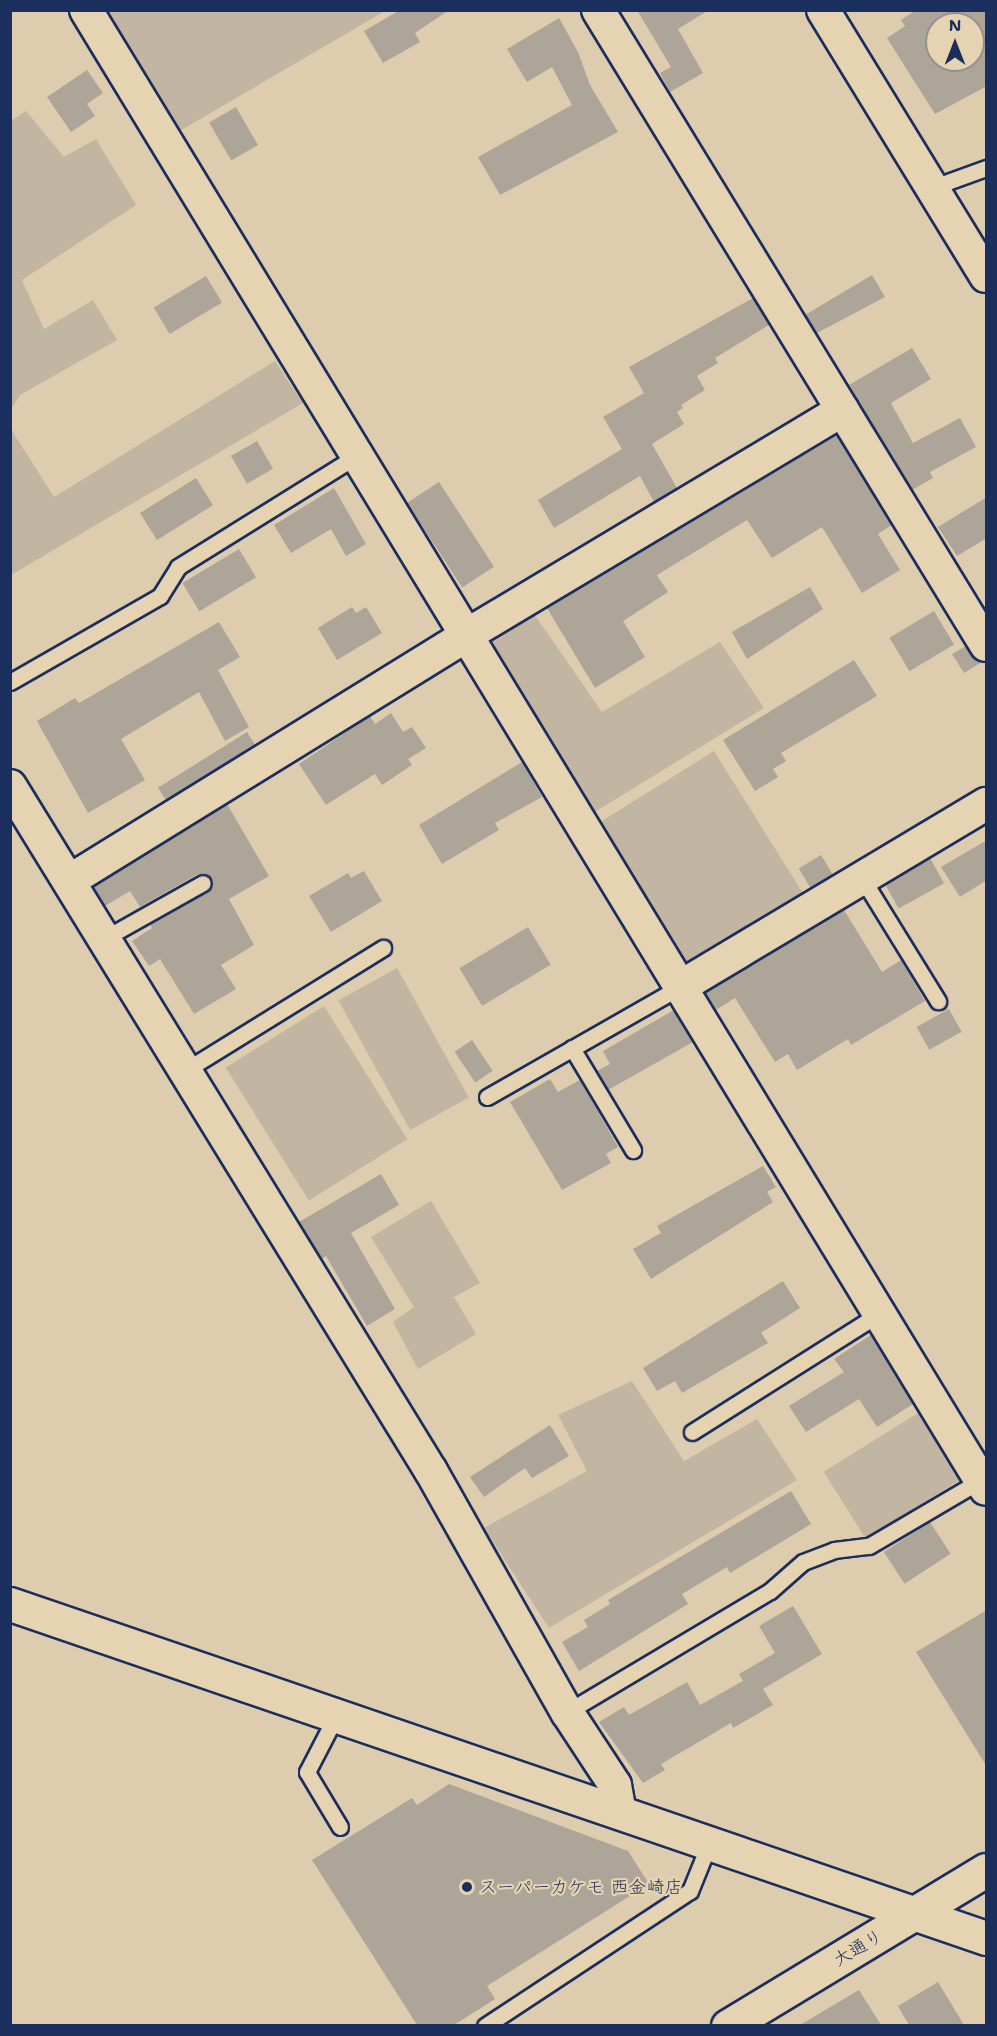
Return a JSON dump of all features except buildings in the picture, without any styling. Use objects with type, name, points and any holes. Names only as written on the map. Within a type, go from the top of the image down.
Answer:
[{"type":"street","points":[[86,10],[465,636],[984,1484]]},
{"type":"street","points":[[598,10],[987,645]]},
{"type":"street","points":[[823,10],[987,276]]},
{"type":"street","points":[[69,881],[465,636],[843,410]]},
{"type":"street","points":[[10,786],[431,1470],[567,1712],[615,1785],[620,1814]]},
{"type":"street","points":[[680,987],[987,804]]},
{"type":"street","points":[[10,1604],[987,1938]]},
{"type":"street","name":"大通り","points":[[728,2025],[987,1870]]},
{"type":"lane","points":[[931,188],[987,168]]},
{"type":"lane","points":[[10,682],[160,596],[178,567],[356,456]]},
{"type":"lane","points":[[862,878],[938,1001]]},
{"type":"lane","points":[[105,938],[203,884]]},
{"type":"lane","points":[[186,1070],[383,948]]},
{"type":"lane","points":[[487,1097],[680,987]]},
{"type":"lane","points":[[572,1048],[633,1150]]},
{"type":"lane","points":[[692,1432],[879,1314]]},
{"type":"lane","points":[[567,1712],[770,1591],[802,1562],[834,1550],[869,1546],[984,1484]]},
{"type":"lane","points":[[336,1716],[307,1772],[340,1827]]},
{"type":"lane","points":[[485,2025],[690,1891],[709,1844]]},
{"type":"shaded area","points":[[102,11],[385,11],[178,132]]},
{"type":"shaded area","points":[[26,111],[64,157],[96,139],[136,205],[22,280],[44,329],[93,300],[117,340],[20,395],[11,409],[11,121]]},
{"type":"shaded area","points":[[275,361],[303,403],[11,575],[11,429],[54,497]]},
{"type":"shaded area","points":[[532,611],[602,712],[720,642],[764,708],[590,815],[482,643]]},
{"type":"shaded area","points":[[714,751],[807,900],[691,973],[598,824]]},
{"type":"shaded area","points":[[397,968],[469,1097],[410,1130],[338,1000]]},
{"type":"shaded area","points":[[324,1006],[407,1139],[309,1201],[226,1067]]},
{"type":"shaded area","points":[[431,1201],[480,1283],[454,1297],[476,1334],[418,1369],[393,1322],[414,1307],[371,1237]]},
{"type":"shaded area","points":[[632,1381],[684,1461],[757,1419],[797,1480],[549,1628],[484,1528],[587,1471],[558,1415]]},
{"type":"shaded area","points":[[918,1413],[960,1480],[866,1539],[824,1472]]},
{"type":"place","name":"スーパーカケモ 西金崎店","points":[[467,1887]]}]
